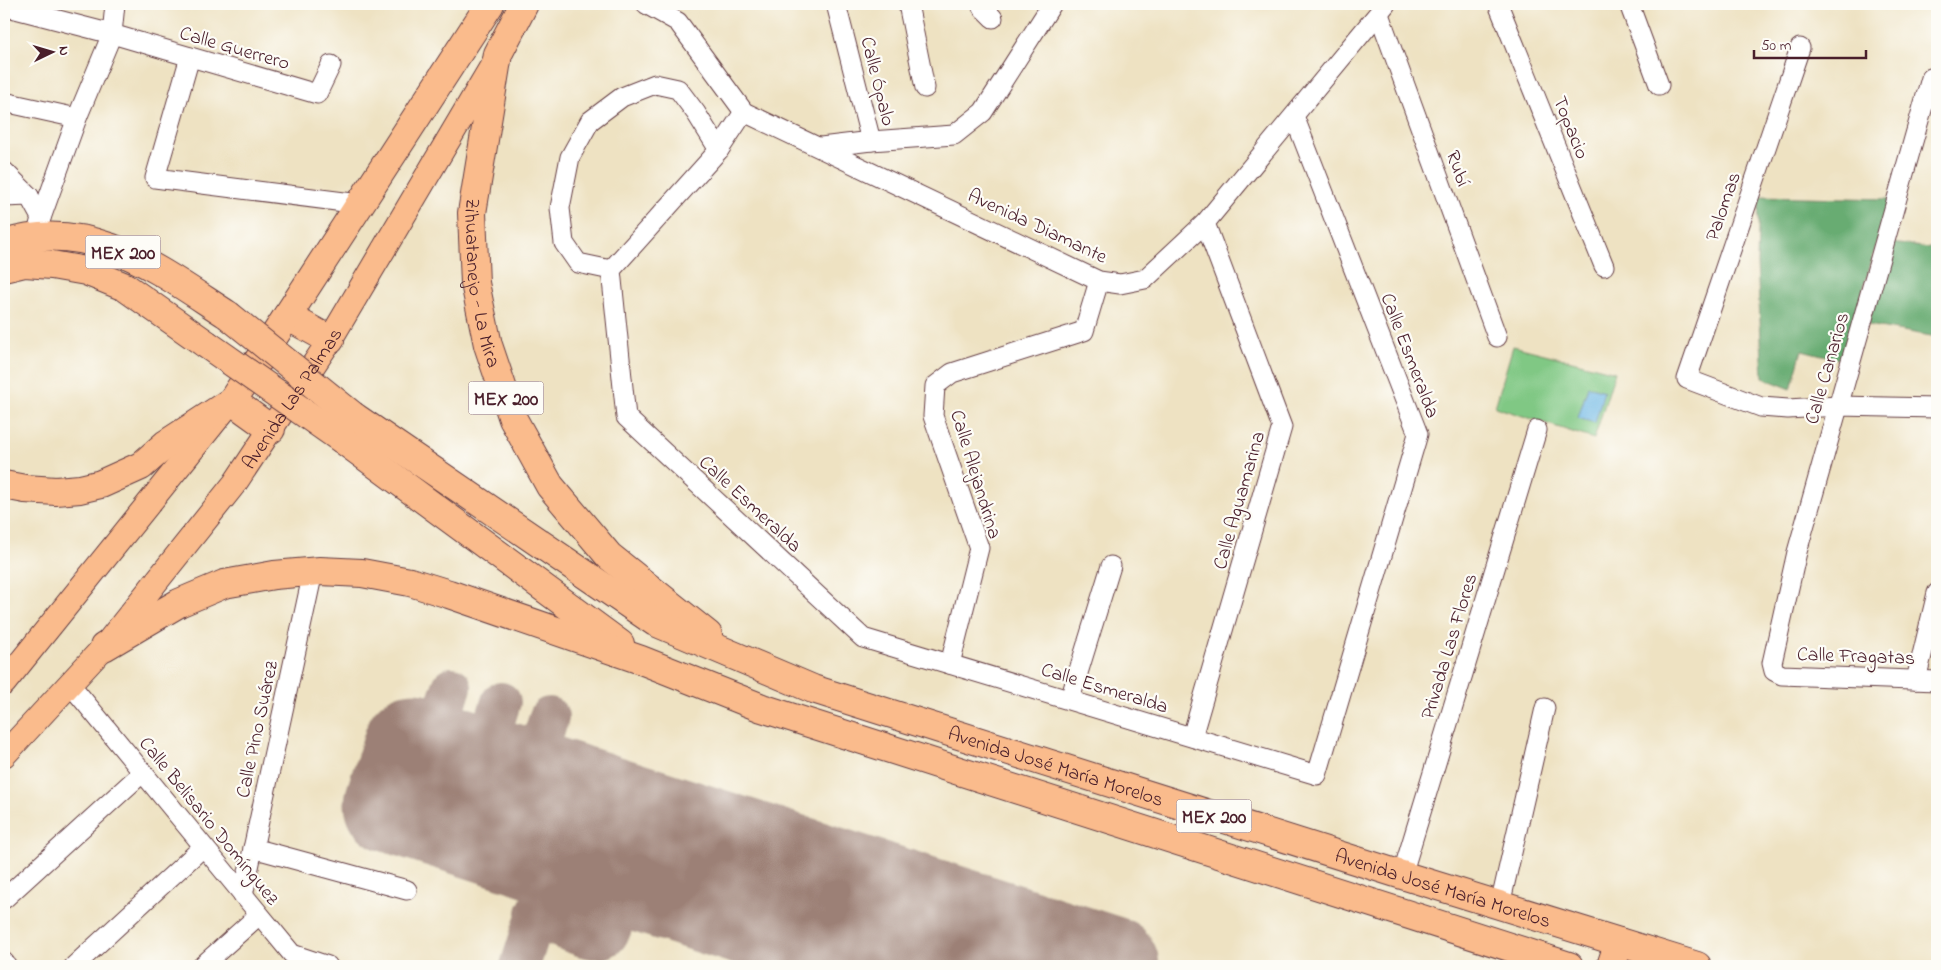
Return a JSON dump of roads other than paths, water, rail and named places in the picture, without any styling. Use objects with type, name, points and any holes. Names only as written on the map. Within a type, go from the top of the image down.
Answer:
[{"type":"highway","points":[[4,485],[25,489],[56,491],[80,489],[101,484],[142,466],[166,444],[232,401],[490,4]]},
{"type":"highway","name":"Avenida Las Palmas","points":[[498,54],[524,4]]},
{"type":"highway","name":"Zihuatanejo - La Mira","points":[[498,54],[484,132],[472,223],[475,283],[488,345],[512,419],[550,486],[608,556],[735,656]]},
{"type":"highway","name":"MEX 200","points":[[4,244],[39,228],[60,235],[93,241],[142,260],[228,315],[348,428],[655,622],[735,656]]},
{"type":"highway","points":[[4,268],[25,263],[52,264],[86,271],[125,286],[206,344],[348,428],[641,660]]},
{"type":"highway","points":[[287,316],[330,340]]},
{"type":"highway","points":[[232,401],[271,429]]},
{"type":"highway","name":"MEX 200","points":[[104,647],[179,603],[224,584],[274,575],[313,572],[362,573],[410,582],[449,594],[641,660]]},
{"type":"highway","name":"Avenida José María Morelos","points":[[735,656],[813,689],[1500,906],[1615,954],[1697,966]]},
{"type":"highway","name":"Avenida José María Morelos","points":[[641,660],[762,708],[1569,966]]},
{"type":"main road","name":"Avenida Las Palmas","points":[[4,755],[104,647],[235,483],[330,340],[498,54]]},
{"type":"main road","points":[[4,683],[232,401]]},
{"type":"street","points":[[39,228],[77,118],[112,34],[115,4]]},
{"type":"street","name":"Avenida Diamante","points":[[646,4],[678,22],[744,112],[1099,281],[1120,284],[1145,279],[1205,223],[1382,9]]},
{"type":"street","name":"Calle Ópalo","points":[[836,4],[871,141]]},
{"type":"street","points":[[908,4],[925,88]]},
{"type":"street","points":[[821,147],[871,141],[954,136],[983,112],[1052,4]]},
{"type":"street","name":"Topacio","points":[[1498,4],[1604,266]]},
{"type":"street","points":[[1629,4],[1660,85]]},
{"type":"street","name":"Calle Guerrero","points":[[4,6],[112,34],[317,94],[332,65]]},
{"type":"street","name":"Rubí","points":[[1382,9],[1497,337]]},
{"type":"street","name":"Palomas","points":[[1800,48],[1688,379],[1761,407],[1788,409],[1838,406]]},
{"type":"street","points":[[190,57],[155,178],[360,204]]},
{"type":"street","name":"Calle Canarios","points":[[1774,671],[1772,663],[1797,552],[1931,78]]},
{"type":"street","points":[[719,150],[696,113],[678,89],[655,84],[622,98],[590,121],[570,157],[560,208],[564,243],[578,262],[611,270],[719,150],[744,112]]},
{"type":"street","points":[[4,102],[77,118]]},
{"type":"street","name":"Calle Esmeralda","points":[[611,270],[626,417],[863,638],[1317,775],[1418,434],[1294,116]]},
{"type":"street","points":[[4,171],[29,196],[39,228]]},
{"type":"street","points":[[4,198],[29,196]]},
{"type":"street","name":"Calle Aguamarina","points":[[1192,737],[1282,427],[1205,223]]},
{"type":"street","name":"Calle Alejandrina","points":[[950,664],[979,548],[933,416],[935,386],[952,373],[1084,331],[1099,281]]},
{"type":"street","points":[[1838,406],[1937,408]]},
{"type":"street","name":"Privada Las Flores","points":[[1402,875],[1537,430]]},
{"type":"street","points":[[1070,699],[1111,566]]},
{"type":"street","name":"Calle Pino Suárez","points":[[243,895],[313,572]]},
{"type":"street","points":[[1916,680],[1937,593]]},
{"type":"street","name":"Calle Fragatas","points":[[1774,671],[1782,675],[1937,681]]},
{"type":"street","name":"Calle Belisario Domínguez","points":[[70,684],[292,954],[328,966]]},
{"type":"street","points":[[1500,906],[1545,708]]},
{"type":"street","points":[[4,899],[142,773]]},
{"type":"street","points":[[74,966],[203,847]]},
{"type":"street","points":[[253,848],[407,890]]},
{"type":"street","points":[[202,966],[259,915]]},
{"type":"street","points":[[224,966],[228,943]]},
{"type":"street","points":[[4,962],[8,966]]},
{"type":"water","points":[[1588,386],[1604,391],[1595,423],[1578,418]]}]
